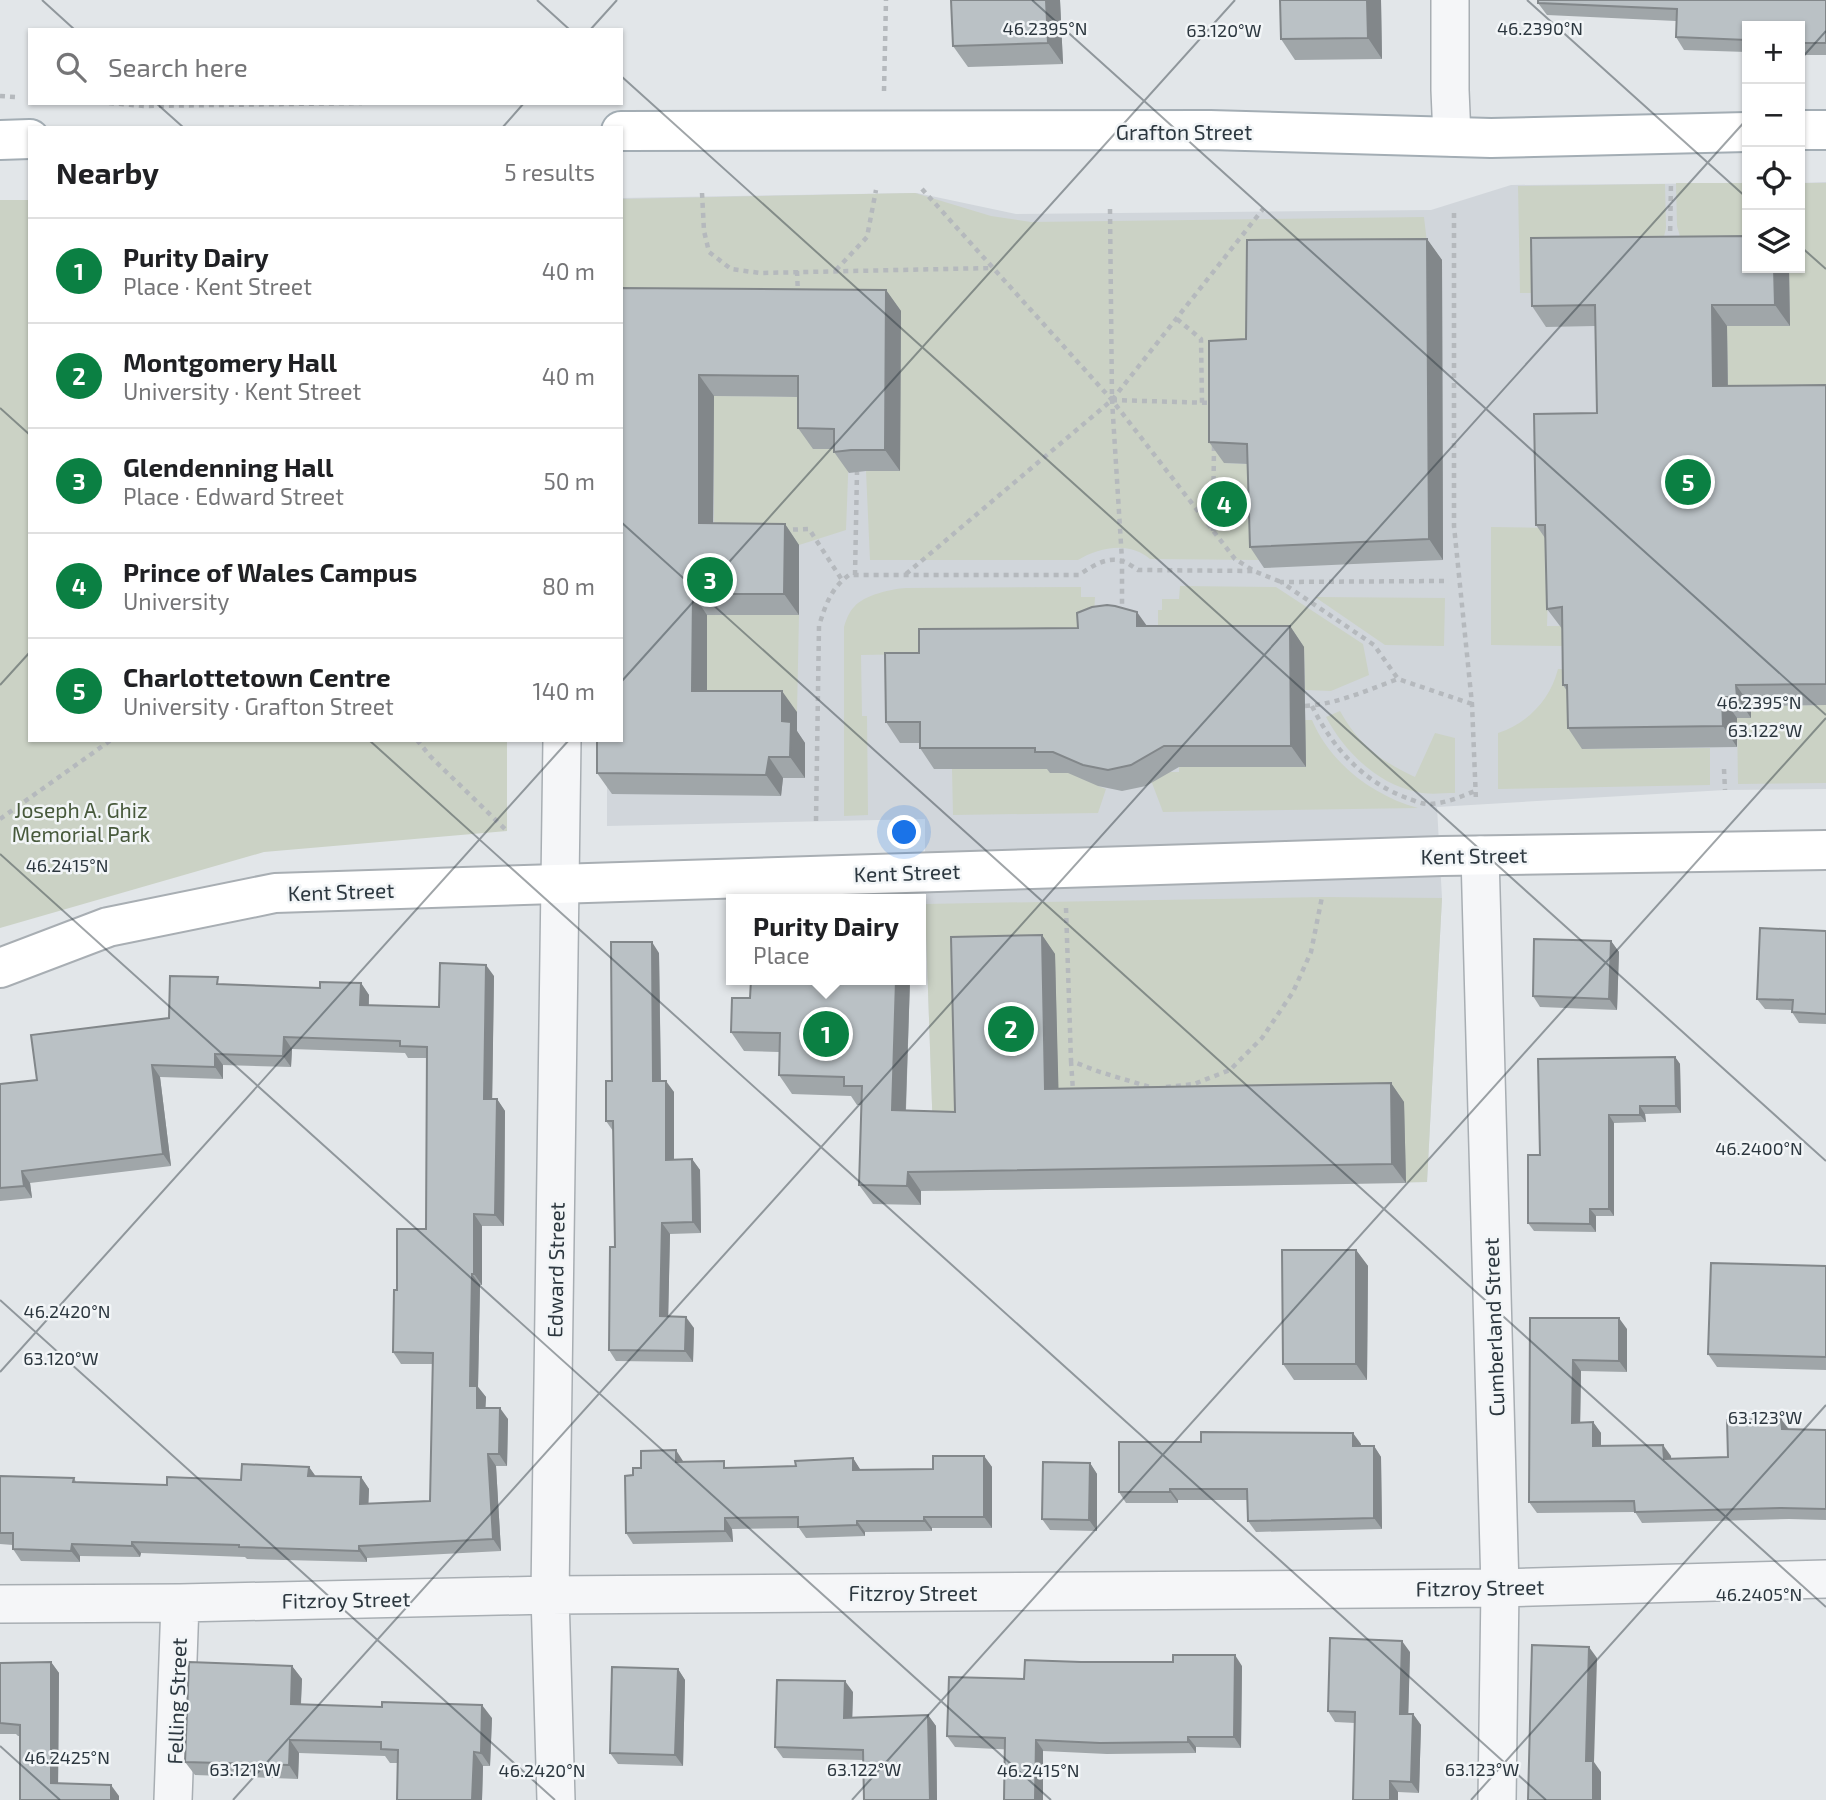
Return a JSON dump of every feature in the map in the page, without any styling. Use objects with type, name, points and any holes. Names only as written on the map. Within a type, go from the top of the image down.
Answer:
[{"type":"street","points":[[1450,0],[1452,137]]},
{"type":"street","name":"Grafton Street","points":[[623,131],[1210,130],[1504,138],[1742,132]]},
{"type":"street","points":[[1805,130],[1826,130]]},
{"type":"street","points":[[0,140],[28,139]]},
{"type":"street","name":"Edward Street","points":[[556,1800],[550,1595],[562,742]]},
{"type":"street","name":"Kent Street","points":[[0,968],[108,927],[275,893],[1480,855],[1826,850]]},
{"type":"street","name":"Cumberland Street","points":[[1480,855],[1500,1587],[1497,1800]]},
{"type":"street","name":"Fitzroy Street","points":[[0,1604],[550,1595],[1500,1587],[1826,1579]]},
{"type":"street","name":"Felling Street","points":[[173,1800],[180,1602]]},
{"type":"path","points":[[883,95],[886,0]]},
{"type":"path","points":[[132,105],[217,105]]},
{"type":"path","points":[[1670,246],[1671,182]]},
{"type":"path","points":[[922,189],[1112,400],[1235,559],[1281,582],[1374,645],[1398,679],[1472,704]]},
{"type":"path","points":[[836,270],[867,237],[876,190]]},
{"type":"path","points":[[702,193],[704,231],[709,252],[731,269],[760,273],[992,268]]},
{"type":"path","points":[[1110,208],[1112,400],[1122,561],[1122,614]]},
{"type":"path","points":[[905,575],[1112,400],[1263,209]]},
{"type":"path","points":[[1454,213],[1454,526],[1472,704],[1476,801]]},
{"type":"path","points":[[797,271],[798,297]]},
{"type":"path","points":[[1177,318],[1201,339],[1202,403]]},
{"type":"path","points":[[1112,400],[1215,404]]},
{"type":"path","points":[[1213,531],[1214,442]]},
{"type":"path","points":[[855,575],[857,472]]},
{"type":"path","points":[[782,530],[809,529],[842,580]]},
{"type":"path","points":[[816,821],[818,626],[826,601],[849,575],[1079,575],[1110,560],[1122,561],[1138,569],[1254,570]]},
{"type":"path","points":[[1281,582],[1444,581]]},
{"type":"path","points":[[1398,679],[1334,703],[1309,706],[1338,748],[1366,776],[1381,786],[1428,804],[1452,800],[1475,791]]},
{"type":"path","points":[[0,819],[108,742]]},
{"type":"path","points":[[419,742],[507,831]]},
{"type":"path","points":[[1724,769],[1724,790]]},
{"type":"path","points":[[1071,1061],[1153,1088],[1194,1084],[1230,1070],[1262,1038],[1293,992],[1311,952],[1323,897]]},
{"type":"path","points":[[1066,902],[1073,1096]]},
{"type":"shaded area","points":[[1826,182],[1826,789],[1725,790],[1437,807],[1442,898],[1427,1182],[935,1191],[925,819],[607,826],[607,742],[623,742],[623,198],[917,193],[1016,214],[1431,210],[1511,185],[1742,183],[1742,273],[1805,273],[1805,183]]},
{"type":"green space","points":[[1676,183],[1742,183],[1742,256],[1681,240],[1677,226]]},
{"type":"green space","points":[[1805,183],[1826,183],[1826,406],[1728,430],[1727,326],[1790,325],[1789,273],[1805,273]]},
{"type":"green space","points":[[1665,184],[1666,228],[1663,241],[1546,293],[1520,293],[1518,186]]},
{"type":"green space","points":[[915,193],[991,216],[1031,222],[1424,217],[1429,260],[1224,463],[1262,465],[1264,560],[1150,559],[1133,550],[1114,548],[1086,555],[1078,560],[870,560],[866,471],[900,311],[623,309],[623,199]]},
{"type":"green space","name":"Joseph A. Ghiz Memorial Park","points":[[0,200],[28,200],[28,742],[507,742],[507,831],[264,852],[0,928]]},
{"type":"green space","points":[[714,396],[813,397],[849,450],[846,530],[799,545],[714,544]]},
{"type":"green space","points":[[1491,527],[1550,528],[1547,626],[1562,626],[1565,630],[1565,646],[1491,645]]},
{"type":"green space","points":[[1180,586],[1276,587],[1363,644],[1369,675],[1331,691],[1305,690],[1304,647],[1158,647],[1158,610],[1162,610],[1162,599],[1179,599]]},
{"type":"green space","points":[[1081,587],[1081,597],[1095,597],[1092,649],[934,650],[914,654],[861,655],[862,716],[867,716],[868,815],[844,816],[844,627],[858,603],[886,591],[906,588]]},
{"type":"green space","points":[[1315,597],[1445,598],[1444,646],[1385,645]]},
{"type":"green space","points":[[707,615],[799,615],[797,712],[707,712]]},
{"type":"green space","points":[[1558,669],[1578,669],[1583,749],[1710,748],[1710,785],[1498,789],[1498,733],[1519,723],[1536,709],[1549,691]]},
{"type":"green space","points":[[1826,705],[1826,783],[1738,784],[1737,718],[1751,718],[1751,706]]},
{"type":"green space","points":[[1340,711],[1355,734],[1372,751],[1415,777],[1435,733],[1455,738],[1455,793],[1417,792],[1388,782],[1375,774],[1352,754],[1333,730],[1326,717]]},
{"type":"green space","points":[[1305,720],[1312,720],[1330,750],[1355,776],[1385,795],[1418,808],[1163,812],[1152,783],[1152,772],[1179,772],[1179,767]]},
{"type":"green space","points":[[952,769],[1050,769],[1090,773],[1098,786],[1106,789],[1098,813],[953,815]]},
{"type":"green space","points":[[1323,897],[1442,898],[1427,1182],[935,1191],[926,904]]},
{"type":"building","points":[[951,0],[1046,0],[1048,43],[953,46]]},
{"type":"building","points":[[1280,0],[1367,0],[1368,38],[1281,39]]},
{"type":"building","points":[[1538,0],[1826,0],[1826,43],[1805,43],[1805,21],[1742,21],[1742,40],[1676,37],[1677,9],[1538,3]]},
{"type":"building","points":[[1742,236],[1742,273],[1774,273],[1775,305],[1712,305],[1713,386],[1826,385],[1826,684],[1736,685],[1737,697],[1722,697],[1723,726],[1568,728],[1567,685],[1563,685],[1562,607],[1547,609],[1545,525],[1536,525],[1534,414],[1597,413],[1595,305],[1532,306],[1531,238]]},
{"type":"building","points":[[1427,239],[1429,539],[1250,547],[1247,444],[1209,442],[1209,341],[1246,339],[1247,240]]},
{"type":"building","points":[[623,288],[886,290],[885,450],[834,452],[834,429],[798,428],[798,376],[699,375],[699,523],[785,524],[784,594],[693,594],[692,691],[782,691],[782,721],[791,722],[790,757],[769,757],[766,775],[597,773],[597,742],[623,742]]},
{"type":"building","points":[[1107,605],[1137,612],[1137,626],[1290,626],[1291,746],[1164,746],[1131,765],[1108,770],[1083,765],[1053,752],[1035,752],[1035,748],[920,748],[920,722],[886,722],[885,653],[919,653],[919,629],[1078,628],[1077,613]]},
{"type":"building","points":[[1760,928],[1826,931],[1826,1014],[1792,1012],[1793,1000],[1757,999]]},
{"type":"building","points":[[1042,935],[1045,1089],[1391,1083],[1392,1164],[908,1172],[907,1186],[859,1185],[862,1086],[844,1086],[844,1077],[779,1075],[780,1033],[731,1032],[732,998],[750,998],[751,985],[896,985],[892,1110],[955,1112],[951,937]]},
{"type":"building","points":[[1534,939],[1611,941],[1609,999],[1533,996]]},
{"type":"building","points":[[611,942],[652,942],[653,1081],[666,1081],[666,1160],[692,1159],[693,1222],[662,1223],[660,1316],[686,1317],[685,1351],[609,1350],[610,1247],[615,1247],[613,1121],[606,1121],[606,1081],[612,1081]]},
{"type":"building","points":[[440,963],[486,965],[484,1099],[497,1099],[495,1215],[474,1214],[470,1386],[477,1386],[477,1408],[500,1408],[499,1454],[488,1454],[493,1539],[359,1546],[359,1551],[132,1542],[132,1546],[72,1544],[71,1551],[13,1549],[13,1533],[0,1533],[0,1476],[167,1485],[167,1477],[241,1480],[242,1464],[309,1467],[308,1476],[361,1477],[360,1504],[430,1501],[433,1353],[393,1352],[397,1229],[426,1229],[427,1047],[400,1046],[400,1041],[284,1037],[283,1056],[215,1054],[215,1067],[152,1065],[163,1154],[22,1171],[24,1186],[0,1188],[0,1084],[37,1080],[31,1035],[169,1018],[170,976],[218,977],[217,984],[320,988],[320,982],[361,983],[360,1005],[439,1007]]},
{"type":"building","points":[[1675,1057],[1676,1106],[1640,1106],[1640,1115],[1609,1115],[1609,1209],[1590,1209],[1590,1224],[1528,1223],[1528,1155],[1540,1155],[1538,1059]]},
{"type":"building","points":[[1282,1250],[1356,1250],[1356,1364],[1283,1364]]},
{"type":"building","points":[[1711,1263],[1826,1266],[1826,1357],[1708,1354]]},
{"type":"building","points":[[1530,1318],[1619,1318],[1619,1361],[1573,1360],[1572,1423],[1593,1422],[1593,1446],[1663,1445],[1664,1459],[1728,1457],[1727,1420],[1781,1419],[1782,1429],[1826,1430],[1826,1509],[1635,1512],[1634,1501],[1529,1502]]},
{"type":"building","points":[[1201,1432],[1353,1433],[1353,1446],[1374,1446],[1374,1518],[1248,1521],[1247,1489],[1119,1492],[1119,1442],[1201,1442]]},
{"type":"building","points":[[676,1450],[676,1462],[724,1461],[724,1468],[796,1466],[795,1461],[853,1458],[853,1470],[933,1469],[933,1456],[984,1456],[984,1517],[924,1517],[924,1521],[857,1521],[857,1525],[798,1527],[798,1517],[725,1518],[725,1531],[626,1533],[625,1476],[633,1475],[633,1468],[641,1468],[641,1451]]},
{"type":"building","points":[[1043,1462],[1090,1463],[1089,1520],[1042,1519]]},
{"type":"building","points":[[1330,1638],[1402,1641],[1400,1714],[1413,1714],[1411,1782],[1390,1781],[1390,1800],[1353,1800],[1355,1712],[1328,1711]]},
{"type":"building","points":[[1532,1645],[1589,1647],[1586,1761],[1593,1761],[1593,1800],[1528,1800]]},
{"type":"building","points":[[1173,1655],[1235,1655],[1234,1737],[1188,1737],[1188,1742],[1100,1743],[1036,1740],[1035,1800],[1004,1800],[1005,1738],[947,1736],[949,1677],[1024,1679],[1025,1660],[1173,1662]]},
{"type":"building","points":[[51,1662],[51,1783],[111,1785],[111,1800],[20,1800],[20,1725],[0,1723],[0,1663]]},
{"type":"building","points":[[189,1662],[292,1666],[291,1704],[382,1707],[382,1702],[482,1705],[481,1753],[474,1752],[472,1800],[397,1800],[398,1750],[381,1749],[381,1742],[290,1740],[289,1765],[185,1762]]},
{"type":"building","points":[[612,1667],[678,1669],[675,1755],[610,1753]]},
{"type":"building","points":[[777,1680],[845,1681],[844,1718],[928,1715],[930,1800],[864,1800],[863,1750],[775,1747]]},
{"type":"place","name":"Charlottetown Centre","points":[[1688,482]]},
{"type":"place","name":"Prince of Wales Campus","points":[[1224,504]]},
{"type":"place","name":"Glendenning Hall","points":[[710,580]]},
{"type":"place","name":"Montgomery Hall","points":[[1011,1029]]},
{"type":"place","name":"Purity Dairy","points":[[826,1034]]}]
